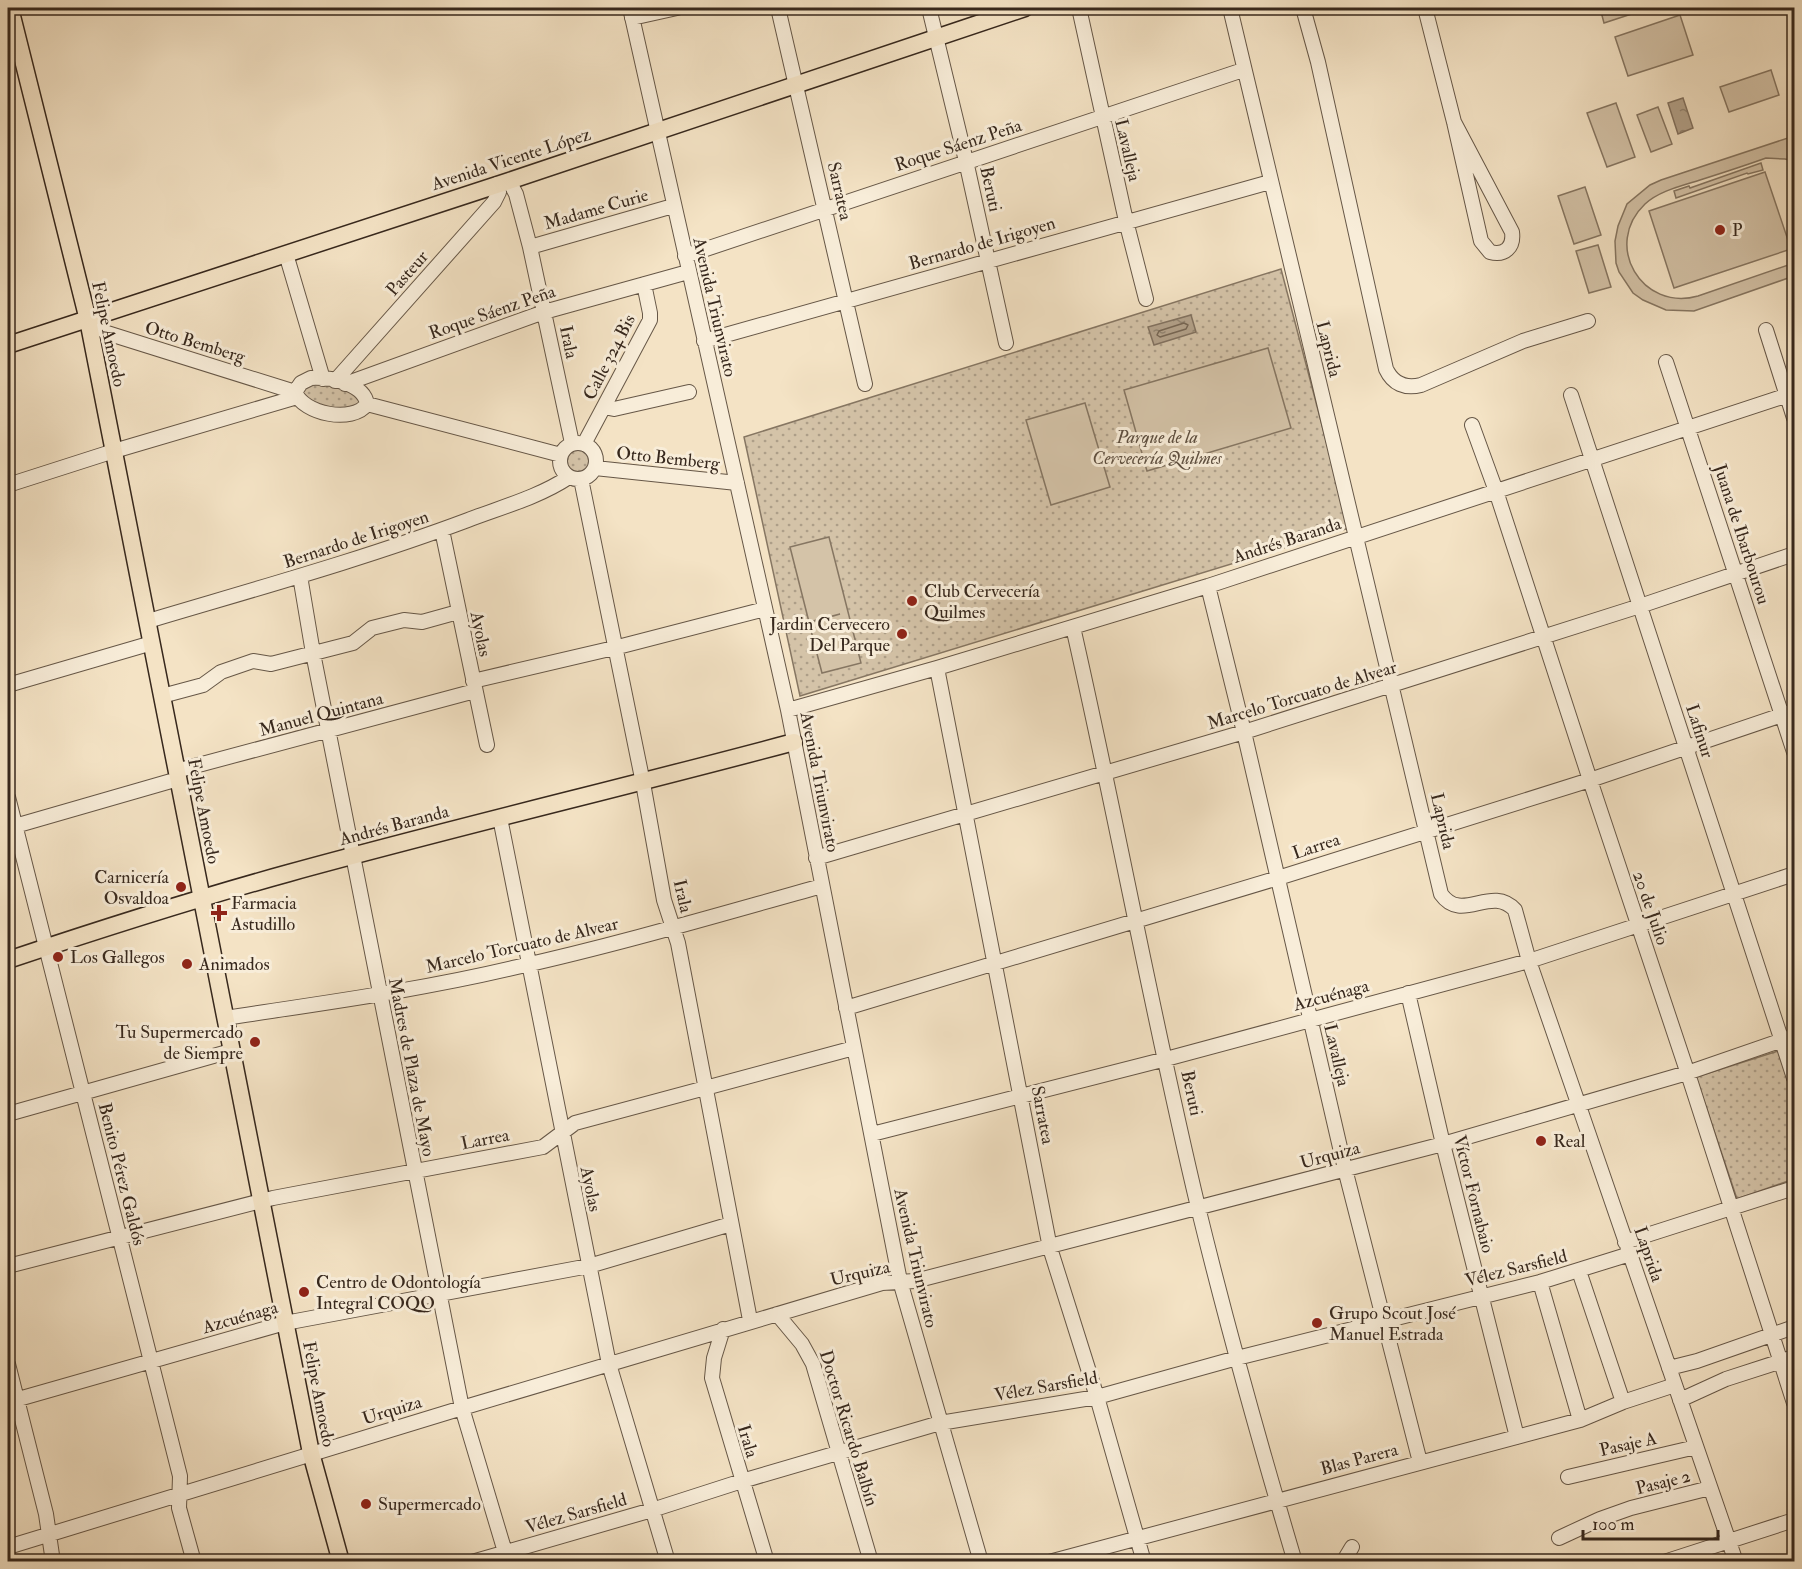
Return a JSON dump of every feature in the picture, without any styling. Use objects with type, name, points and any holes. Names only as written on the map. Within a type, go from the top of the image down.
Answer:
[{"type":"main road","name":"Felipe Amoedo","points":[[10,8],[88,320],[311,1453],[340,1562]]},
{"type":"main road","name":"Avenida Vicente López","points":[[8,345],[503,183],[1025,8]]},
{"type":"main road","name":"Andrés Baranda","points":[[8,960],[202,897],[794,742]]},
{"type":"street","name":"Felipe Amoedo","points":[[16,8],[27,53],[24,70]]},
{"type":"street","points":[[631,13],[677,8]]},
{"type":"street","name":"Sarratea","points":[[778,8],[865,384]]},
{"type":"street","name":"Beruti","points":[[929,8],[1006,343]]},
{"type":"street","name":"Lavalleja","points":[[1079,8],[1102,117],[1146,299]]},
{"type":"street","name":"Laprida","points":[[1230,8],[1441,894],[1450,903],[1462,907],[1496,900],[1510,905],[1515,910],[1529,961],[1578,1106],[1736,1562]]},
{"type":"street","points":[[1303,8],[1318,62],[1386,369],[1401,378],[1421,385],[1523,341],[1588,321]]},
{"type":"street","points":[[1425,8],[1481,241],[1490,252],[1502,252],[1512,244],[1512,232],[1454,122]]},
{"type":"street","name":"Avenida Triunvirato","points":[[631,13],[788,710],[900,1281],[981,1562]]},
{"type":"street","name":"Felipe Amoedo","points":[[8,29],[14,56],[24,70]]},
{"type":"street","name":"Roque Sáenz Peña","points":[[685,256],[1243,70]]},
{"type":"street","name":"Bernardo de Irigoyen","points":[[704,341],[1270,182]]},
{"type":"street","name":"Irala","points":[[503,183],[516,194],[578,444]]},
{"type":"street","name":"Pasteur","points":[[334,381],[494,201],[503,183]]},
{"type":"street","name":"Madame Curie","points":[[530,248],[673,206]]},
{"type":"street","points":[[286,254],[334,381],[359,389],[367,404],[561,455]]},
{"type":"street","name":"Roque Sáenz Peña","points":[[296,394],[297,386],[305,380],[334,381],[544,312],[688,272]]},
{"type":"street","name":"Calle 324 Bis","points":[[578,444],[604,407],[650,320],[644,284]]},
{"type":"street","name":"Otto Bemberg","points":[[88,320],[107,333],[296,394],[301,402],[315,409],[340,415],[354,415],[361,412],[367,404]]},
{"type":"street","points":[[1766,330],[1791,394],[1794,418]]},
{"type":"street","name":"Juana de Ibarbourou","points":[[1665,362],[1736,574],[1788,713],[1794,752]]},
{"type":"street","points":[[604,407],[614,409],[689,392]]},
{"type":"street","points":[[8,485],[296,394]]},
{"type":"street","name":"Andrés Baranda","points":[[788,710],[937,668],[1208,586],[1791,394]]},
{"type":"street","name":"Lafinur","points":[[1571,396],[1735,894],[1788,1038],[1794,1078]]},
{"type":"street","name":"20 de Julio","points":[[1472,425],[1496,491],[1794,1403]]},
{"type":"street","points":[[578,444],[589,447],[596,456],[595,468],[592,473],[575,478],[561,467],[561,455],[563,450],[578,444]]},
{"type":"street","name":"Otto Bemberg","points":[[595,468],[736,483]]},
{"type":"street","name":"Bernardo de Irigoyen","points":[[148,621],[300,576],[442,530],[575,478]]},
{"type":"street","name":"Irala","points":[[575,478],[644,783],[664,900],[678,943],[750,1320]]},
{"type":"street","name":"Ayolas","points":[[442,530],[487,745]]},
{"type":"street","name":"Marcelo Torcuato de Alvear","points":[[816,858],[1107,773],[1392,686],[1794,554]]},
{"type":"street","name":"Madres de Plaza de Mayo","points":[[300,576],[328,730],[462,1407],[506,1557]]},
{"type":"street","name":"Lavalleja","points":[[1208,586],[1345,1169],[1420,1462]]},
{"type":"street","name":"Manuel Quintana","points":[[12,827],[474,686],[765,609]]},
{"type":"street","points":[[162,696],[203,685],[221,672],[253,661],[270,664],[353,643],[372,628],[404,620],[422,622],[458,612]]},
{"type":"street","name":"Beruti","points":[[1073,627],[1107,773],[1198,1207],[1237,1358],[1295,1562]]},
{"type":"street","points":[[8,685],[153,643]]},
{"type":"street","name":"Sarratea","points":[[937,668],[1050,1248],[1097,1397],[1144,1562]]},
{"type":"street","name":"Larrea","points":[[846,1008],[1278,878],[1590,780],[1788,713]]},
{"type":"street","name":"Benito Pérez Galdós","points":[[8,797],[12,827],[46,947],[180,1476],[179,1508],[194,1562]]},
{"type":"street","name":"Ayolas","points":[[500,818],[609,1364],[668,1562]]},
{"type":"street","name":"Azcuénaga","points":[[872,1134],[1166,1059],[1529,961],[1794,874]]},
{"type":"street","name":"Marcelo Torcuato de Alvear","points":[[225,1018],[380,995],[529,965],[822,886]]},
{"type":"street","name":"Víctor Fornabaio","points":[[1408,993],[1443,1144],[1517,1437]]},
{"type":"street","name":"Urquiza","points":[[8,1547],[462,1407],[882,1282],[915,1281],[1050,1248],[1443,1144],[1687,1073],[1788,1038]]},
{"type":"street","name":"Larrea","points":[[8,1266],[261,1201],[543,1147],[575,1123],[854,1048]]},
{"type":"street","points":[[8,1114],[231,1051]]},
{"type":"street","name":"Vélez Sarsfield","points":[[472,1562],[506,1557],[742,1481],[940,1423],[1097,1397],[1237,1358],[1579,1271],[1628,1248],[1732,1208],[1794,1188]]},
{"type":"street","name":"Azcuénaga","points":[[12,1400],[285,1323],[589,1266],[731,1224]]},
{"type":"street","points":[[1579,1271],[1623,1402]]},
{"type":"street","points":[[1540,1282],[1580,1420]]},
{"type":"street","name":"Doctor Ricardo Balbín","points":[[777,1314],[809,1354],[871,1562]]},
{"type":"street","points":[[1669,1368],[1697,1361],[1794,1327]]},
{"type":"street","name":"Irala","points":[[723,1329],[714,1358],[712,1378],[767,1562]]},
{"type":"street","points":[[1680,1400],[1726,1379],[1794,1358]]},
{"type":"street","points":[[8,1364],[12,1400],[46,1514],[53,1562]]},
{"type":"street","name":"Blas Parera","points":[[1049,1562],[1580,1420],[1623,1402],[1675,1385]]},
{"type":"street","name":"Pasaje A","points":[[1568,1476],[1696,1447]]},
{"type":"street","name":"Pasaje 2","points":[[1559,1538],[1599,1519],[1631,1508],[1710,1488]]},
{"type":"street","points":[[1664,1562],[1794,1520]]},
{"type":"street","points":[[1342,1562],[1352,1547]]},
{"type":"green space","points":[[1600,8],[1650,8],[1604,23]]},
{"type":"green space","points":[[1680,15],[1693,55],[1628,76],[1615,37]]},
{"type":"green space","points":[[1771,70],[1779,95],[1729,112],[1720,87]]},
{"type":"green space","points":[[1616,103],[1635,157],[1607,167],[1587,113]]},
{"type":"green space","points":[[1658,107],[1672,144],[1651,152],[1637,115]]},
{"type":"green space","points":[[1794,136],[1794,161],[1766,158],[1664,192],[1645,204],[1633,220],[1627,238],[1628,255],[1634,271],[1645,285],[1660,294],[1678,298],[1698,296],[1794,263],[1794,276],[1694,311],[1666,310],[1633,293],[1619,272],[1616,263],[1615,241],[1627,204],[1650,185],[1661,180]]},
{"type":"green space","points":[[1761,163],[1763,170],[1747,173],[1676,198],[1674,191],[1689,186],[1690,188]]},
{"type":"green space","name":"P","points":[[1765,172],[1791,249],[1674,288],[1649,211]]},
{"type":"green space","points":[[1585,187],[1601,235],[1574,244],[1558,196]]},
{"type":"green space","points":[[1598,245],[1611,287],[1589,293],[1576,251]]},
{"type":"green space","name":"Parque de la Cervecería Quilmes","points":[[1281,269],[1349,528],[800,696],[744,437]]},
{"type":"green space","points":[[1268,348],[1291,428],[1147,471],[1124,390]]},
{"type":"green space","points":[[309,382],[350,388],[364,404],[341,412],[308,403],[301,388]]},
{"type":"green space","points":[[1085,403],[1110,487],[1051,505],[1026,420]]},
{"type":"green space","points":[[578,446],[584,447],[592,455],[592,467],[584,475],[578,476],[572,475],[564,467],[563,461],[564,455],[572,447]]},
{"type":"green space","points":[[829,537],[861,663],[822,673],[809,623],[840,614],[809,622],[790,547]]},
{"type":"green space","points":[[1778,1051],[1794,1100],[1794,1179],[1737,1199],[1696,1077]]},
{"type":"water","points":[[1683,98],[1693,128],[1678,134],[1668,103]]},
{"type":"water","points":[[1191,315],[1196,332],[1154,345],[1148,327]]},
{"type":"place","name":"P","points":[[1720,230]]},
{"type":"place","name":"Club Cervecería Quilmes","points":[[912,601]]},
{"type":"place","name":"Jardin Cervecero Del Parque","points":[[902,634]]},
{"type":"place","name":"Carnicería Osvaldoa","points":[[181,887]]},
{"type":"place","name":"Farmacia Astudillo","points":[[219,913]]},
{"type":"place","name":"Los Gallegos","points":[[58,957]]},
{"type":"place","name":"Animados","points":[[187,964]]},
{"type":"place","name":"Tu Supermercado de Siempre","points":[[255,1042]]},
{"type":"place","name":"Real","points":[[1541,1141]]},
{"type":"place","name":"Centro de Odontología Integral COQO","points":[[304,1292]]},
{"type":"place","name":"Grupo Scout José Manuel Estrada","points":[[1317,1323]]},
{"type":"place","name":"Supermercado","points":[[366,1504]]}]
